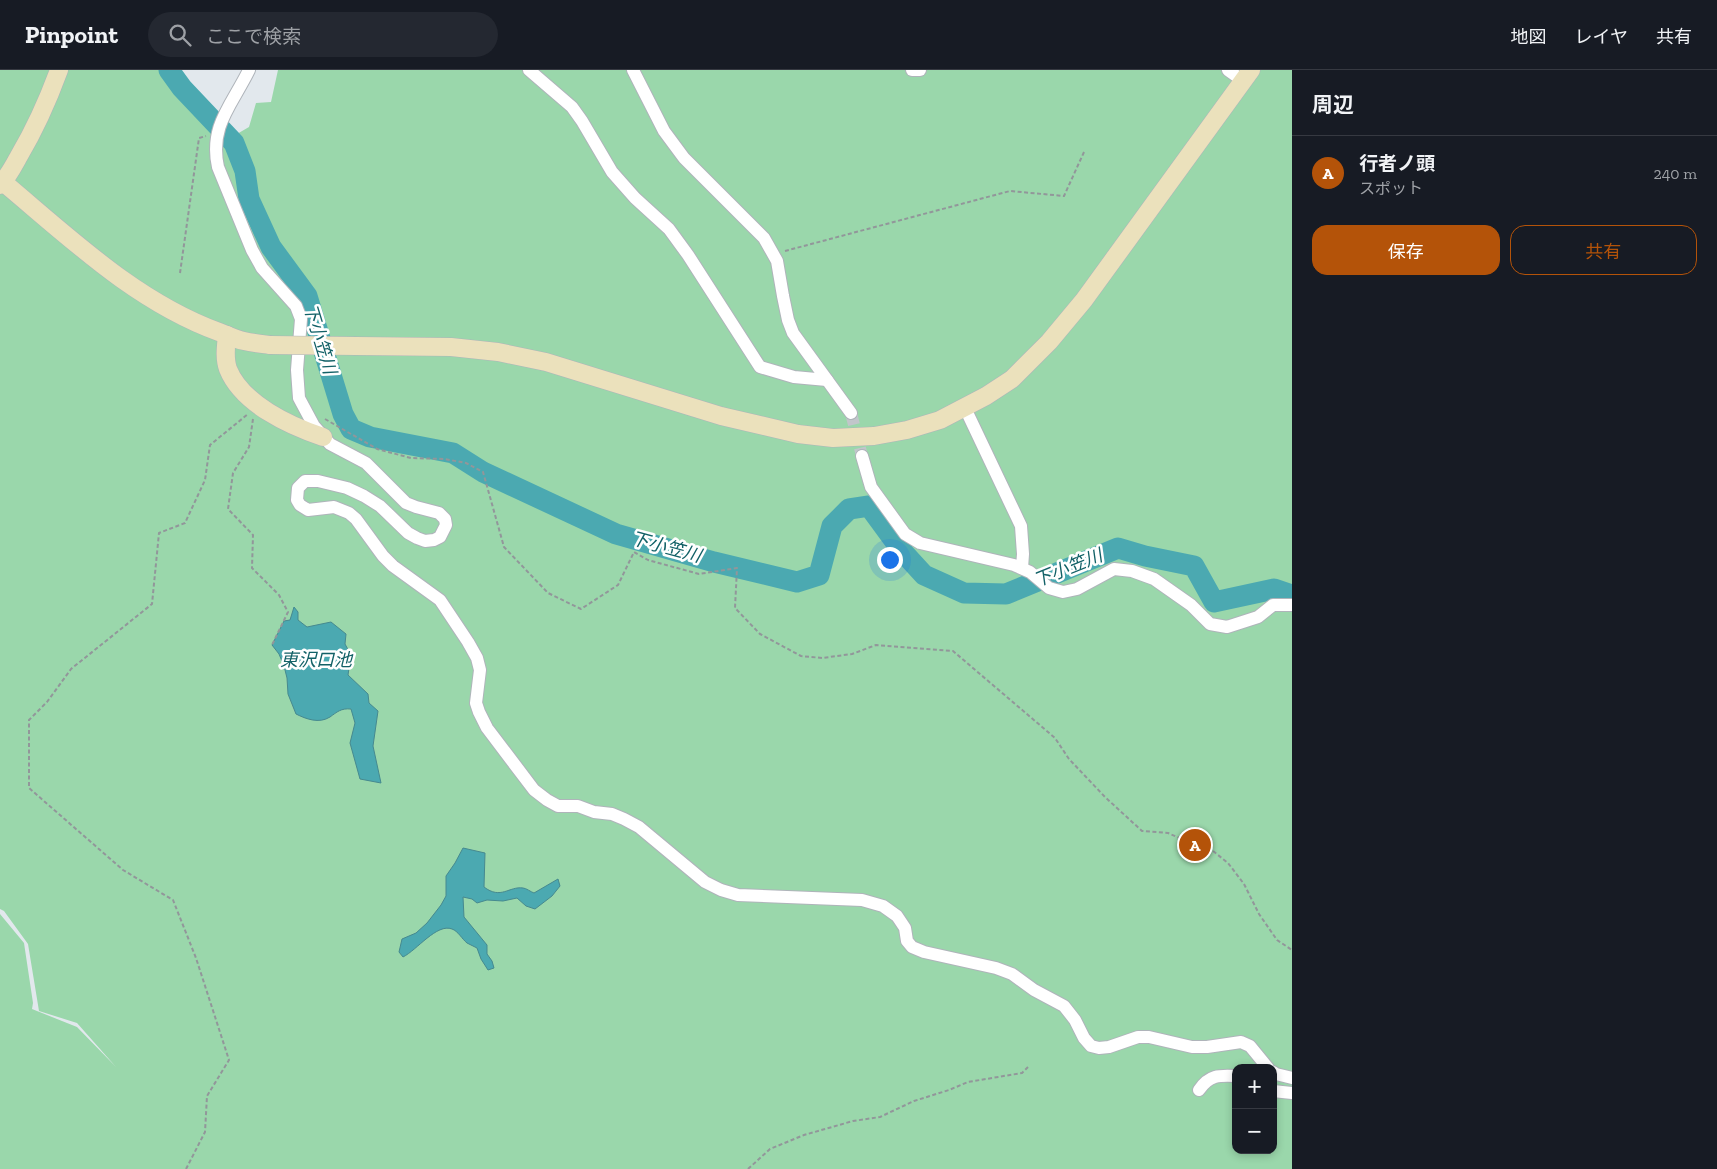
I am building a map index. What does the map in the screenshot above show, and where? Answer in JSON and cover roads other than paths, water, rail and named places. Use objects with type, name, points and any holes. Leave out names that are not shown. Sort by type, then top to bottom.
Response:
[{"type":"street","points":[[59,70],[29,139],[2,184],[104,267],[178,314],[203,326],[243,341],[270,345],[451,347],[498,352],[546,362],[721,416],[798,434],[833,438],[874,436],[907,430],[940,420],[964,408],[1012,378],[1049,342],[1084,300],[1241,73]]},
{"type":"street","points":[[249,70],[222,117],[216,138],[215,153],[218,167],[252,250],[262,268],[296,306],[301,319],[297,370],[299,398],[314,426],[330,444],[366,463],[406,503],[416,508],[439,513],[445,519],[446,525],[440,537],[425,541],[408,532],[380,506],[347,488],[318,481],[305,481],[296,492],[297,500],[300,505],[308,510],[334,507],[349,513],[356,519],[388,561],[440,600],[477,658],[480,670],[476,703],[479,712],[487,728],[534,790],[558,806],[578,806],[594,812],[612,814],[624,819],[638,827],[705,882],[721,890],[738,895],[862,900],[883,906],[897,916],[905,928],[907,941],[912,947],[924,952],[996,968],[1012,974],[1034,990],[1064,1006],[1091,1046],[1099,1048],[1109,1047],[1138,1037],[1149,1037],[1192,1047],[1207,1047],[1241,1042],[1250,1046],[1265,1064]]},
{"type":"street","points":[[529,70],[572,107],[617,178],[669,229],[688,255],[760,367],[794,376],[827,380]]},
{"type":"street","points":[[633,70],[672,144],[764,238],[777,261],[784,304],[793,333],[851,413]]},
{"type":"street","points":[[912,70],[920,70]]},
{"type":"street","points":[[227,335],[225,356],[228,368],[241,392],[259,406],[304,430],[323,437]]},
{"type":"street","points":[[964,408],[1021,526],[1022,568]]},
{"type":"street","points":[[862,456],[871,487],[905,534],[920,543],[1022,568],[1030,572],[1049,588],[1063,592],[1077,589],[1114,569],[1132,571],[1154,579],[1191,605],[1210,624],[1227,627],[1258,617],[1273,605],[1292,605]]},
{"type":"street","points":[[1277,1074],[1292,1078]]},
{"type":"street","points":[[1199,1090],[1205,1081],[1214,1077],[1232,1076]]},
{"type":"street","points":[[1277,1091],[1292,1093]]},
{"type":"water","name":"東沢口池","points":[[294,607],[298,612],[298,620],[307,627],[331,622],[346,634],[345,644],[351,655],[348,675],[368,694],[369,703],[378,711],[373,746],[381,783],[360,779],[350,743],[355,723],[351,709],[342,710],[321,720],[308,719],[296,714],[288,694],[284,666],[279,654],[272,645],[284,621],[290,620]]},
{"type":"water","points":[[463,848],[485,853],[484,887],[490,891],[500,893],[523,888],[534,893],[558,879],[560,886],[552,896],[535,909],[526,906],[517,898],[503,901],[487,900],[477,903],[472,899],[463,897],[464,917],[487,945],[487,954],[494,968],[488,970],[477,948],[467,943],[452,929],[446,928],[434,933],[403,957],[399,952],[402,939],[416,933],[427,923],[441,905],[446,896],[446,876]]},
{"type":"waterway","name":"下小笠川","points":[[169,70],[182,88],[234,143],[245,171],[249,199],[271,247],[307,296],[343,414],[351,429],[370,437],[453,453],[483,472],[616,534],[714,562],[797,582],[819,575],[832,526],[849,509],[869,506],[902,551],[924,575],[964,593],[1006,594],[1118,548],[1145,556],[1194,566],[1214,602],[1274,589],[1292,595]]},
{"type":"tunnel","points":[[851,413],[862,456]]},
{"type":"place","name":"行者ノ頭","points":[[1195,845]]}]
